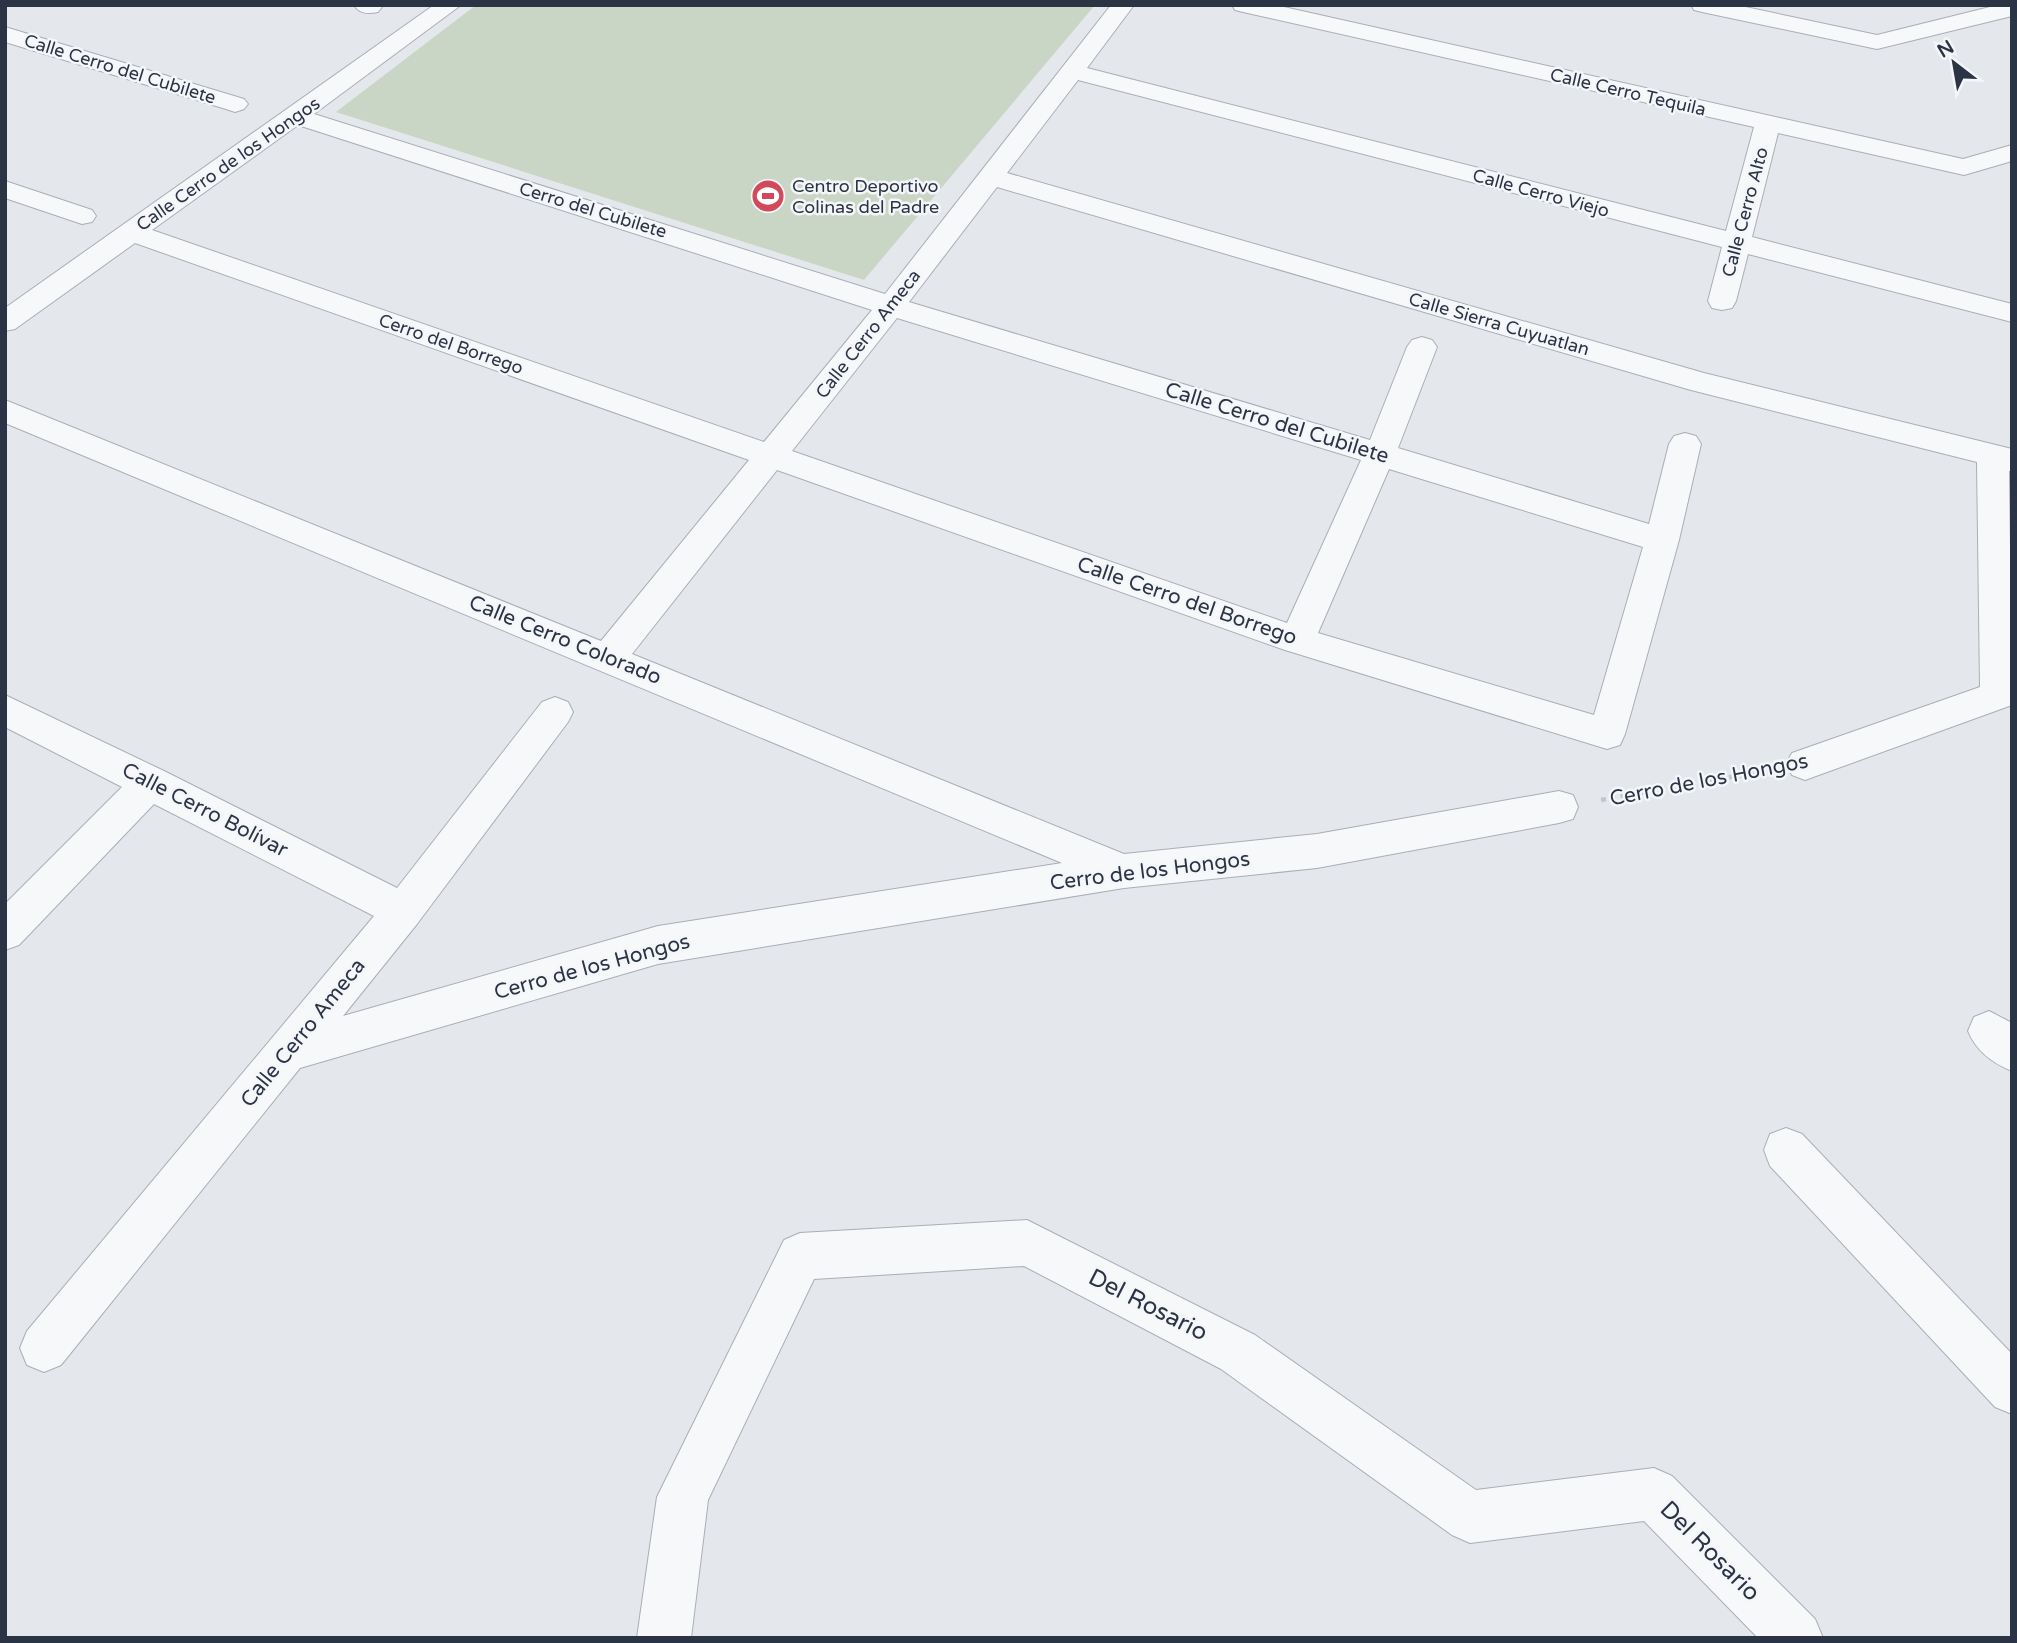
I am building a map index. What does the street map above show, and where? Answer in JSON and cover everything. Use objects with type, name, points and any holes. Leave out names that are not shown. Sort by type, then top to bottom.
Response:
[{"type":"street","name":"Calle Cerro de los Hongos","points":[[5,322],[450,5]]},
{"type":"street","name":"Calle Cerro Ameca","points":[[608,658],[772,457],[1123,5]]},
{"type":"street","name":"Calle Cerro Tequila","points":[[1243,5],[1964,167],[2012,153]]},
{"type":"street","points":[[1702,5],[1877,42],[2006,10]]},
{"type":"street","name":"Calle Cerro del Cubilete","points":[[5,34],[235,104]]},
{"type":"street","name":"Calle Cerro Viejo","points":[[1070,71],[2012,313]]},
{"type":"street","name":"Cerro del Cubilete","points":[[295,116],[891,306]]},
{"type":"street","name":"Calle Cerro Alto","points":[[1722,301],[1768,124]]},
{"type":"street","name":"Calle Sierra Cuyuatlan","points":[[989,176],[1702,383],[2003,458]]},
{"type":"street","points":[[5,189],[82,216]]},
{"type":"street","name":"Cerro del Borrego","points":[[131,232],[772,457]]},
{"type":"street","name":"Calle Cerro del Cubilete","points":[[891,306],[1662,540]]},
{"type":"street","points":[[1297,640],[1380,454],[1422,347]]},
{"type":"street","name":"Calle Cerro Colorado","points":[[5,411],[1124,872]]},
{"type":"street","points":[[1662,540],[1685,444]]},
{"type":"street","name":"Calle Cerro del Borrego","points":[[772,457],[1297,640],[1607,734],[1662,540]]},
{"type":"street","points":[[2003,458],[2005,693]]},
{"type":"street","name":"Cerro de los Hongos","points":[[1805,764],[2005,693]]},
{"type":"street","name":"Calle Cerro Bolívar","points":[[5,710],[403,911]]},
{"type":"street","name":"Calle Cerro Ameca","points":[[44,1348],[403,911],[555,712]]},
{"type":"street","points":[[5,932],[151,782]]},
{"type":"street","name":"Cerro de los Hongos","points":[[287,1052],[658,945],[1124,872],[1317,851],[1559,807]]},
{"type":"street","points":[[1787,1150],[2012,1390]]},
{"type":"street","name":"Del Rosario","points":[[664,1638],[682,1497],[800,1256],[1027,1243],[1238,1352],[1470,1517],[1654,1494],[1796,1638]]},
{"type":"path","name":"Cerro de los Hongos","points":[[1559,807],[1805,764]]},
{"type":"green space","name":"Centro Deportivo Colinas del Padre","points":[[476,5],[1095,5],[864,280],[336,112]]},
{"type":"place","name":"Centro Deportivo Colinas del Padre","points":[[768,196]]}]
